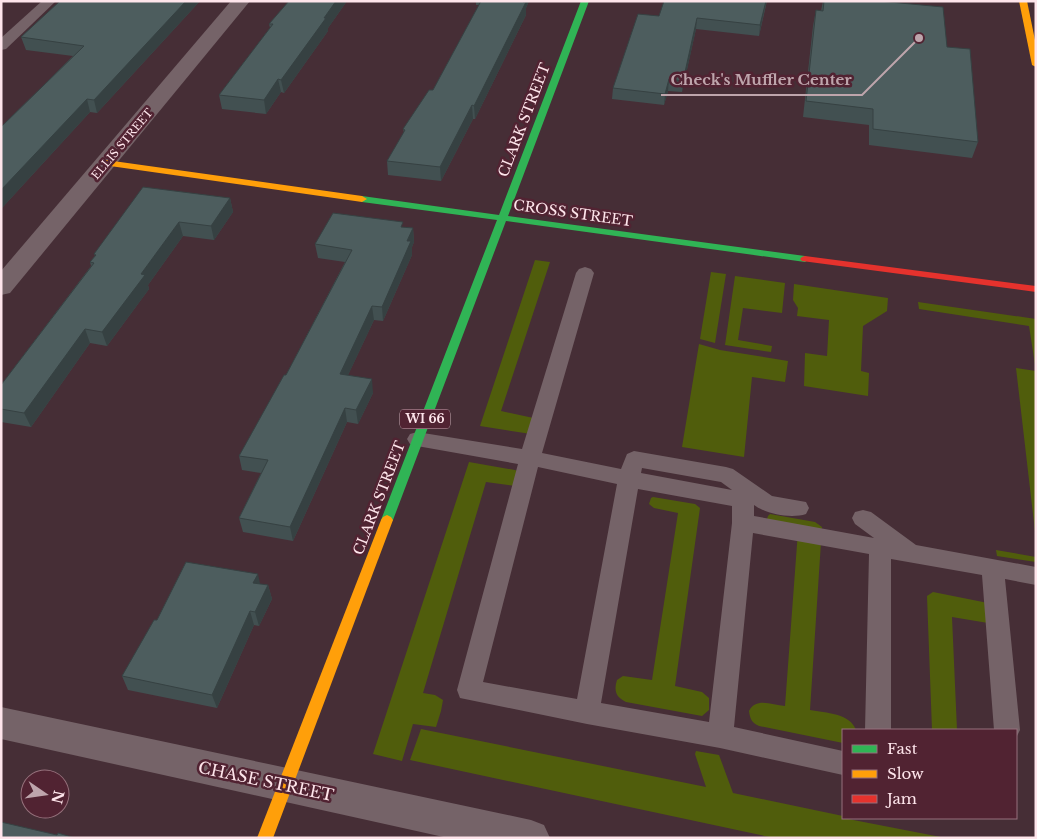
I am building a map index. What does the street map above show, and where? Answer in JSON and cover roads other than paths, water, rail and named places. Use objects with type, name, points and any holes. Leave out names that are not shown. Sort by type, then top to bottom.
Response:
[{"type":"main road","name":"CLARK STREET","points":[[265,838],[585,1]]},
{"type":"main road","points":[[1023,1],[1036,66]]},
{"type":"main road","name":"CROSS STREET","points":[[106,163],[502,219],[1036,289]]},
{"type":"street","name":"ELLIS STREET","points":[[1,287],[241,1]]},
{"type":"street","name":"CHASE STREET","points":[[1,723],[531,838]]},
{"type":"lane","points":[[1,46],[50,1]]},
{"type":"lane","points":[[585,273],[530,458],[469,690],[720,736],[842,762]]},
{"type":"lane","points":[[418,439],[530,458],[629,479],[744,500],[720,736]]},
{"type":"lane","points":[[587,713],[634,459],[726,475],[767,503],[798,508]]},
{"type":"lane","points":[[863,518],[912,554]]},
{"type":"lane","points":[[743,523],[1036,576]]},
{"type":"lane","points":[[878,729],[880,548]]},
{"type":"lane","points":[[993,568],[1007,729]]},
{"type":"place","name":"Check's Muffler Center","points":[[919,38]]}]
